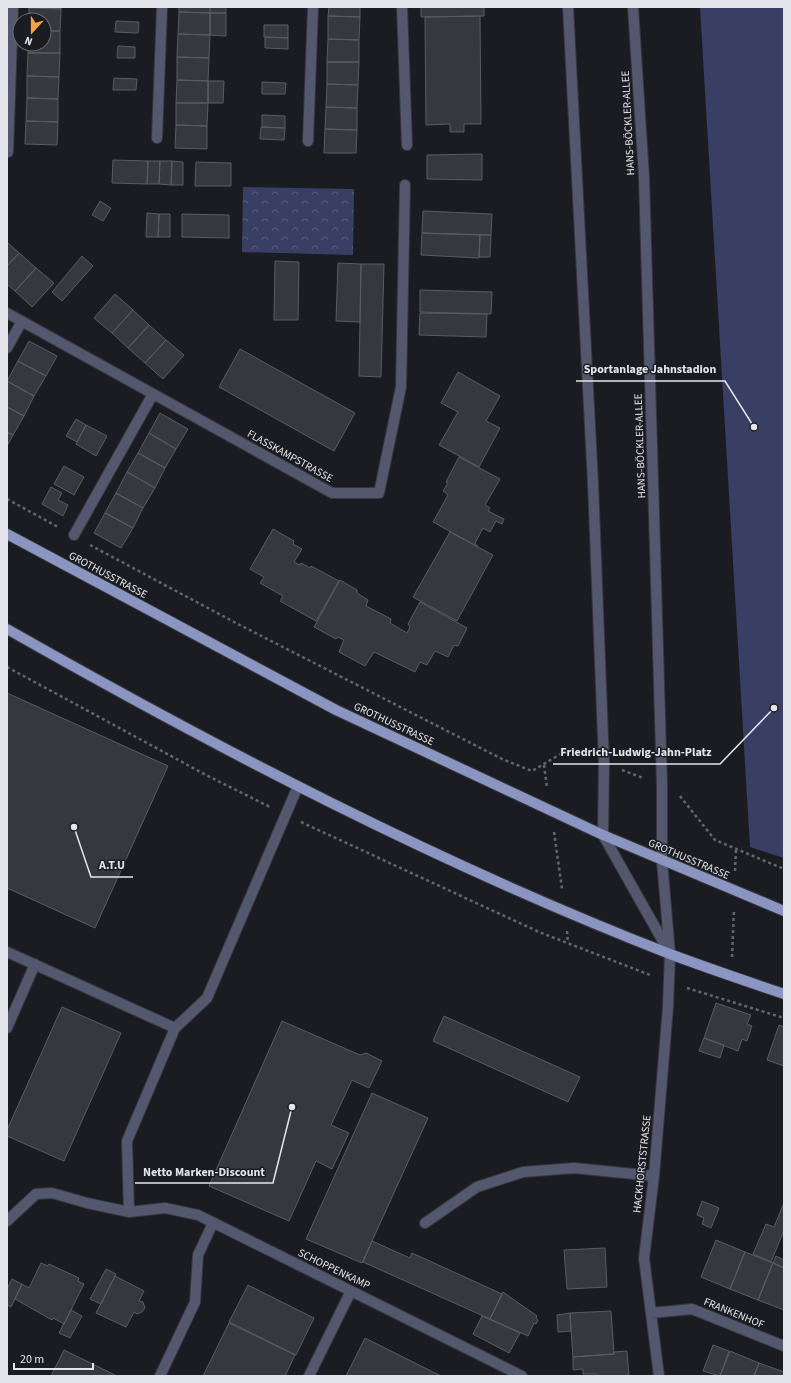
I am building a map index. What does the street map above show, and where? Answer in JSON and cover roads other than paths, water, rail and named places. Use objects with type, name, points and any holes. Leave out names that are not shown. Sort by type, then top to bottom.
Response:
[{"type":"main road","name":"GROTHUSSTRASSE","points":[[7,534],[336,710],[603,835],[784,911]]},
{"type":"main road","points":[[7,629],[298,786],[510,887],[670,954],[784,994]]},
{"type":"street","points":[[8,152],[13,7]]},
{"type":"street","points":[[157,138],[162,7]]},
{"type":"street","points":[[308,141],[313,7]]},
{"type":"street","points":[[402,7],[407,145]]},
{"type":"street","points":[[568,7],[593,483],[604,762],[603,835],[670,954]]},
{"type":"street","name":"HANS-BÖCKLER-ALLEE","points":[[634,7],[644,185],[662,785],[662,861]]},
{"type":"street","name":"FLASSKAMPSTRASSE","points":[[7,312],[332,492],[379,493],[401,387],[405,185]]},
{"type":"street","points":[[7,348],[22,321]]},
{"type":"street","points":[[74,536],[153,394]]},
{"type":"street","points":[[129,1212],[127,1140],[175,1028],[207,998],[298,786]]},
{"type":"street","name":"HACKHORSTSTRASSE","points":[[658,1376],[644,1258],[654,1176],[668,1007],[670,954],[662,861]]},
{"type":"street","points":[[7,952],[175,1028]]},
{"type":"street","points":[[7,1028],[34,964]]},
{"type":"street","points":[[425,1223],[477,1187],[523,1172],[574,1168],[654,1176]]},
{"type":"street","name":"SCHOPPENKAMP","points":[[7,1221],[36,1194],[52,1193],[87,1203],[129,1212],[166,1208],[198,1216],[522,1376]]},
{"type":"street","points":[[160,1376],[195,1302],[198,1255],[213,1223]]},
{"type":"street","points":[[309,1376],[351,1291]]},
{"type":"street","name":"FRANKENHOF","points":[[651,1312],[692,1309],[784,1346]]},
{"type":"place","name":"Sportanlage Jahnstadion","points":[[754,427]]},
{"type":"place","name":"Friedrich-Ludwig-Jahn-Platz","points":[[774,708]]},
{"type":"place","name":"A.T.U","points":[[74,827]]},
{"type":"place","name":"Netto Marken-Discount","points":[[292,1107]]}]
